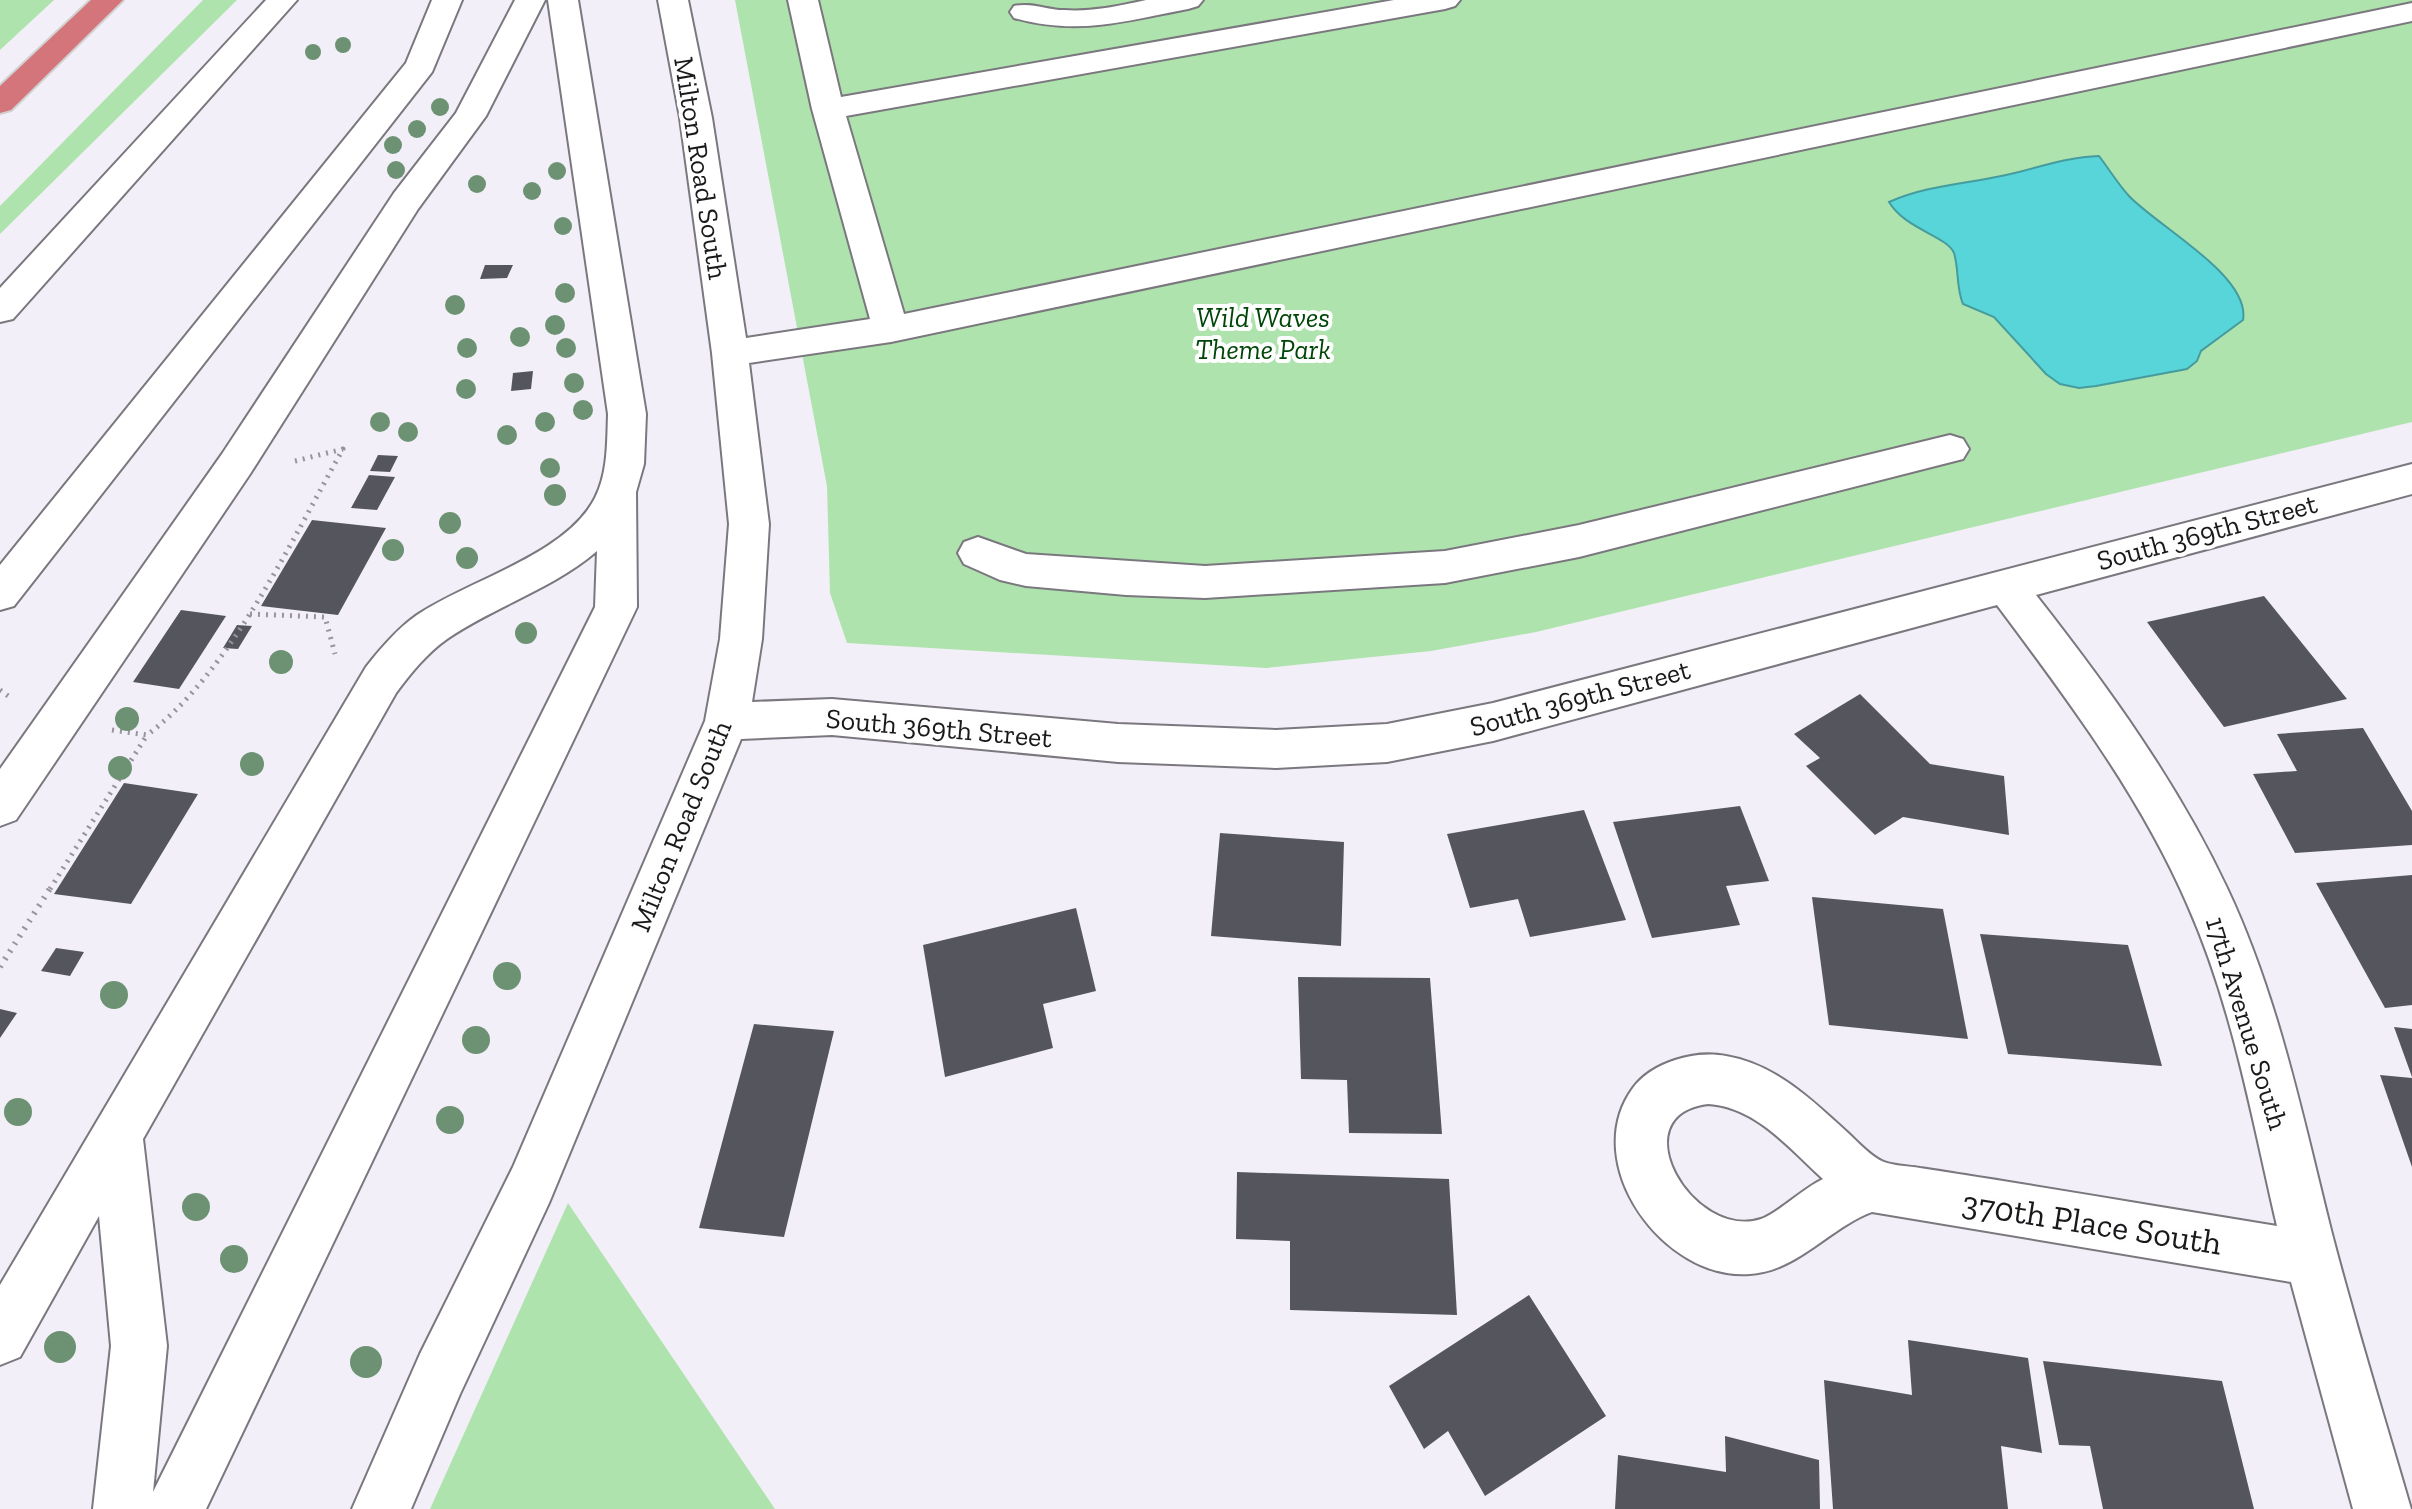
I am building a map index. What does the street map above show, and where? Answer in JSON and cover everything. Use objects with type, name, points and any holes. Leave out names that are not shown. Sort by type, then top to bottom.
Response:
[{"type":"highway","points":[[0,103],[108,0]]},
{"type":"street","points":[[0,310],[282,0]]},
{"type":"street","points":[[0,594],[421,65],[447,0]]},
{"type":"street","points":[[0,806],[236,464],[406,201],[470,116],[530,0]]},
{"type":"street","points":[[0,1337],[381,680],[405,651],[430,628],[459,610],[555,564],[601,522],[618,495],[626,472],[627,414],[563,0]]},
{"type":"street","name":"Milton Road South","points":[[381,1509],[440,1374],[531,1185],[727,721],[741,639],[749,524],[730,353],[696,118],[673,0]]},
{"type":"street","points":[[803,0],[828,109],[891,329]]},
{"type":"street","points":[[1025,12],[1047,19],[1065,20],[1188,0]]},
{"type":"street","points":[[828,109],[1445,0]]},
{"type":"street","points":[[730,353],[891,329],[2412,12]]},
{"type":"street","points":[[978,553],[1000,564],[1026,570],[1205,582],[1445,567],[1579,541],[1950,449]]},
{"type":"street","name":"South 369th Street","points":[[727,721],[832,717],[1199,747],[1276,749],[1387,743],[1493,722],[2412,479]]},
{"type":"street","points":[[175,1509],[616,607],[618,495]]},
{"type":"street","name":"17th Avenue South","points":[[2005,585],[2127,750],[2183,846],[2212,906],[2255,1034],[2312,1259],[2382,1509]]},
{"type":"street","points":[[117,1137],[139,1346],[122,1509]]},
{"type":"street","name":"370th Place South","points":[[1872,1186],[2312,1259]]},
{"type":"path","points":[[250,614],[325,617],[335,654]]},
{"type":"path","points":[[0,967],[147,735]]},
{"type":"green space","points":[[0,0],[54,0],[0,50]]},
{"type":"green space","points":[[203,0],[237,0],[0,234],[0,206]]},
{"type":"green space","name":"Wild Waves Theme Park","points":[[735,0],[2412,0],[2412,422],[1536,632],[1431,651],[1266,668],[847,643],[830,593],[827,486]]},
{"type":"green space","points":[[568,1203],[775,1509],[430,1509]]},
{"type":"water","points":[[2099,156],[2129,196],[2218,269],[2242,303],[2243,320],[2201,351],[2197,361],[2187,369],[2079,388],[2060,384],[2046,374],[1994,317],[1963,304],[1956,259],[1950,247],[1905,219],[1889,202],[1932,188]]},
{"type":"building","points":[[485,265],[513,265],[507,278],[480,279]]},
{"type":"building","points":[[533,371],[531,389],[511,391],[513,373]]},
{"type":"building","points":[[378,455],[398,456],[390,472],[370,471]]},
{"type":"building","points":[[369,475],[395,477],[377,510],[351,508]]},
{"type":"building","points":[[312,520],[386,528],[338,615],[261,606]]},
{"type":"building","points":[[2264,596],[2347,699],[2224,727],[2147,622]]},
{"type":"building","points":[[181,610],[226,616],[179,689],[133,682]]},
{"type":"building","points":[[237,625],[252,626],[238,649],[223,648]]},
{"type":"building","points":[[1860,694],[1930,764],[2004,776],[2009,835],[1903,817],[1875,835],[1806,766],[1820,758],[1794,734]]},
{"type":"building","points":[[2363,728],[2412,811],[2412,845],[2295,853],[2253,774],[2297,771],[2277,734]]},
{"type":"building","points":[[124,783],[198,794],[131,904],[54,894]]},
{"type":"building","points":[[1740,806],[1769,881],[1726,886],[1740,925],[1652,938],[1613,822]]},
{"type":"building","points":[[1584,810],[1626,920],[1530,937],[1518,899],[1470,908],[1447,834]]},
{"type":"building","points":[[1220,833],[1344,842],[1341,946],[1211,936]]},
{"type":"building","points":[[2412,875],[2412,1005],[2385,1008],[2316,883]]},
{"type":"building","points":[[1812,897],[1943,909],[1968,1039],[1829,1025]]},
{"type":"building","points":[[1076,908],[1096,991],[1043,1004],[1053,1048],[945,1077],[923,945]]},
{"type":"building","points":[[1980,934],[2128,945],[2162,1066],[2008,1054]]},
{"type":"building","points":[[56,948],[84,952],[70,976],[41,971]]},
{"type":"building","points":[[1298,977],[1430,978],[1442,1134],[1349,1133],[1347,1080],[1301,1079]]},
{"type":"building","points":[[0,1009],[17,1013],[0,1038]]},
{"type":"building","points":[[754,1024],[834,1031],[784,1237],[699,1228]]},
{"type":"building","points":[[2394,1027],[2412,1029],[2412,1077]]},
{"type":"building","points":[[2380,1075],[2412,1078],[2412,1167]]},
{"type":"building","points":[[1237,1172],[1449,1179],[1457,1315],[1290,1310],[1290,1241],[1236,1239]]},
{"type":"building","points":[[1529,1295],[1606,1416],[1485,1496],[1448,1431],[1424,1449],[1389,1386]]},
{"type":"building","points":[[1908,1340],[2028,1358],[2042,1453],[2001,1446],[2008,1509],[1833,1509],[1824,1380],[1912,1395]]},
{"type":"building","points":[[2043,1361],[2222,1381],[2254,1509],[2103,1509],[2090,1446],[2059,1445]]},
{"type":"building","points":[[1725,1436],[1819,1460],[1820,1509],[1615,1509],[1618,1455],[1726,1472]]}]
